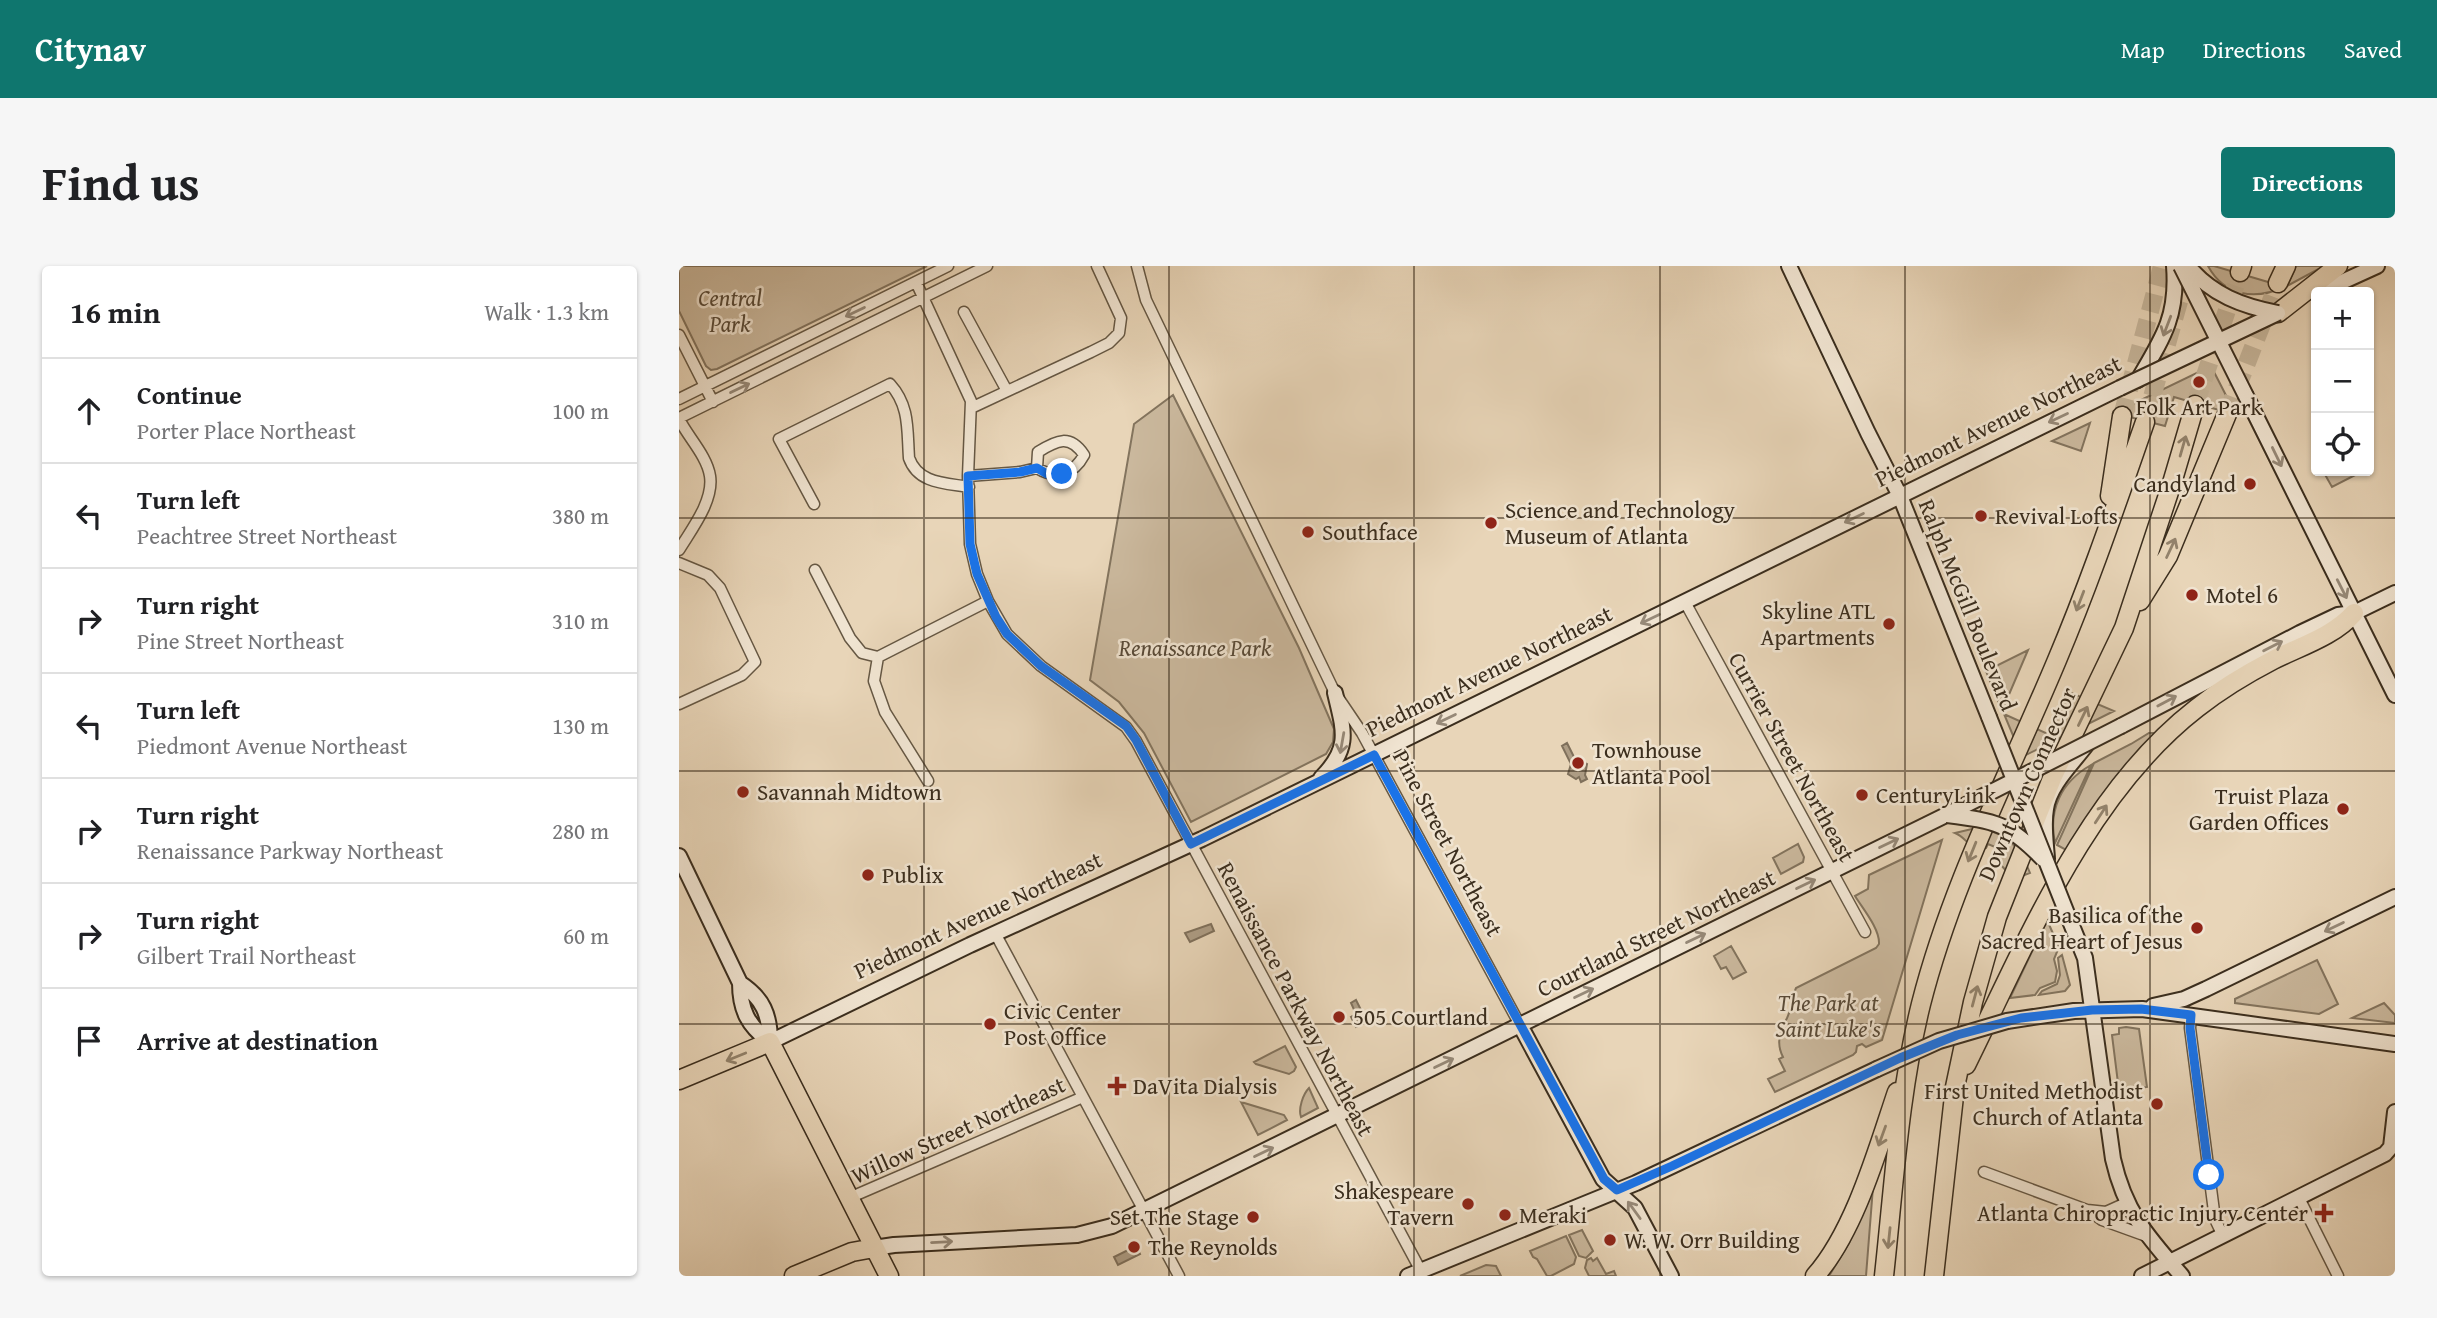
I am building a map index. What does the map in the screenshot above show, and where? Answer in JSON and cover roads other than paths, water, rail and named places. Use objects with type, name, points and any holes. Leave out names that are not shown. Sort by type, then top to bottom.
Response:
[{"type":"highway","points":[[2278,313],[2338,266]]},
{"type":"highway","name":"Downtown Connector","points":[[1934,1276],[1955,1087],[1973,1002],[1997,916],[2053,776],[2124,628],[2195,405]]},
{"type":"highway","points":[[2124,628],[2168,556],[2227,414]]},
{"type":"highway","points":[[2104,537],[2122,416]]},
{"type":"highway","name":"Downtown Connector","points":[[1884,1276],[1899,1135],[1912,1049],[1921,1004],[1944,927],[1972,852],[2057,661],[2145,422]]},
{"type":"highway","points":[[1955,1087],[2060,881],[2113,795],[2134,769],[2163,737],[2220,691],[2273,660],[2343,626],[2354,613]]},
{"type":"highway","points":[[770,1042],[889,1276]]},
{"type":"highway","name":"Piedmont Avenue Northeast","points":[[679,1080],[770,1042]]},
{"type":"highway","points":[[1815,1276],[1840,1240],[1850,1217],[1912,1049]]},
{"type":"highway","points":[[794,1276],[852,1252],[874,1248]]},
{"type":"main road","name":"Ralph McGill Boulevard","points":[[1789,266],[1900,496],[2085,958],[2113,1159],[2126,1203],[2149,1237],[2182,1276]]},
{"type":"main road","points":[[2138,380],[2170,321],[2174,266]]},
{"type":"main road","points":[[2182,266],[2395,695]]},
{"type":"main road","points":[[2188,266],[2210,288],[2231,301],[2278,313]]},
{"type":"main road","name":"Piedmont Avenue Northeast","points":[[2331,287],[2377,266]]},
{"type":"main road","name":"Piedmont Avenue Northeast","points":[[770,1042],[995,933],[1191,844],[2311,296]]},
{"type":"main road","name":"Courtland Street Northeast","points":[[874,1248],[1077,1235],[1112,1227],[2014,781],[2300,632],[2338,614],[2354,613],[2395,593]]},
{"type":"main road","points":[[1315,784],[1336,761],[1343,745],[1344,731],[1335,693]]},
{"type":"main road","points":[[2047,864],[2045,827],[2048,799],[2087,744]]},
{"type":"main road","points":[[1946,815],[1990,821],[2009,828],[2047,864]]},
{"type":"main road","points":[[679,856],[740,983],[740,1002],[755,1031],[770,1042]]},
{"type":"main road","points":[[2141,1009],[2184,999],[2395,897]]},
{"type":"main road","points":[[1414,1274],[1660,1172],[1939,1041],[2007,1021],[2092,1010],[2141,1009],[2395,1044]]},
{"type":"main road","name":"Pine Street Northeast","points":[[1520,1025],[1604,1179],[1636,1208],[1671,1276]]},
{"type":"main road","points":[[2142,1276],[2385,1154],[2393,1148],[2395,1112]]},
{"type":"street","points":[[679,399],[948,266]]},
{"type":"street","points":[[679,550],[708,498],[710,477],[679,419],[987,266]]},
{"type":"street","points":[[971,408],[1109,343],[1119,333],[1121,318],[1097,266]]},
{"type":"street","name":"Pine Street Northeast","points":[[1137,266],[1146,300],[1335,693],[1374,755],[1520,1025]]},
{"type":"street","name":"Renaissance Parkway Northeast","points":[[916,282],[971,401],[970,544],[977,574],[988,601],[1007,634],[1025,651],[1041,666],[1126,726],[1136,740],[1336,1116],[1414,1274]]},
{"type":"street","points":[[964,312],[1007,391]]},
{"type":"street","points":[[679,335],[713,402]]},
{"type":"street","points":[[814,504],[779,439],[890,384],[901,396],[905,409],[909,458],[925,478],[969,481],[1037,468],[1047,474],[1062,474],[1077,467],[1084,455],[1077,445],[1064,440],[1050,444],[1038,452],[1037,468]]},
{"type":"street","points":[[679,563],[708,575],[715,581],[755,662],[742,675],[679,704]]},
{"type":"street","points":[[815,570],[850,638],[862,653],[878,657],[988,601]]},
{"type":"street","name":"Currier Street Northeast","points":[[1685,602],[1865,932]]},
{"type":"street","points":[[878,657],[874,681],[885,712],[928,781]]},
{"type":"street","points":[[995,933],[1179,1276]]},
{"type":"street","points":[[2191,1015],[2190,1028],[2215,1219],[2223,1236]]},
{"type":"street","name":"Willow Street Northeast","points":[[849,1198],[1083,1097]]},
{"type":"street","points":[[1984,1172],[2087,1210],[2102,1220],[2149,1237]]},
{"type":"street","points":[[2299,1198],[2338,1276]]},
{"type":"street","points":[[2087,1210],[2106,1212],[2126,1203]]},
{"type":"tunnel","points":[[2122,416],[2162,266]]},
{"type":"tunnel","points":[[2145,422],[2189,266]]},
{"type":"tunnel","points":[[2195,405],[2240,272]]},
{"type":"tunnel","points":[[2227,414],[2278,283]]},
{"type":"place","name":"Folk Art Park","points":[[2199,382]]},
{"type":"place","name":"Candyland","points":[[2250,484]]},
{"type":"place","name":"Revival Lofts","points":[[1981,516]]},
{"type":"place","name":"Science and Technology Museum of Atlanta","points":[[1491,523]]},
{"type":"place","name":"Southface","points":[[1308,532]]},
{"type":"place","name":"Motel 6","points":[[2192,595]]},
{"type":"place","name":"Skyline ATL Apartments","points":[[1889,624]]},
{"type":"place","name":"Townhouse Atlanta Pool","points":[[1578,763]]},
{"type":"place","name":"Savannah Midtown","points":[[743,792]]},
{"type":"place","name":"CenturyLink","points":[[1862,795]]},
{"type":"place","name":"Truist Plaza Garden Offices","points":[[2343,809]]},
{"type":"place","name":"Publix","points":[[868,875]]},
{"type":"place","name":"Basilica of the Sacred Heart of Jesus","points":[[2197,928]]},
{"type":"place","name":"505 Courtland","points":[[1339,1017]]},
{"type":"place","name":"Civic Center Post Office","points":[[990,1024]]},
{"type":"place","name":"DaVita Dialysis","points":[[1117,1086]]},
{"type":"place","name":"First United Methodist Church of Atlanta","points":[[2157,1104]]},
{"type":"place","name":"Shakespeare Tavern","points":[[1468,1204]]},
{"type":"place","name":"Atlanta Chiropractic Injury Center","points":[[2324,1213]]},
{"type":"place","name":"Meraki","points":[[1505,1215]]},
{"type":"place","name":"Set The Stage","points":[[1253,1217]]},
{"type":"place","name":"W. W. Orr Building","points":[[1610,1240]]},
{"type":"place","name":"The Reynolds","points":[[1134,1247]]},
{"type":"park label","name":"Central Park","points":[[730,311]]},
{"type":"park label","name":"Renaissance Park","points":[[1195,648]]},
{"type":"park label","name":"The Park at Saint Luke's","points":[[1828,1016]]}]
